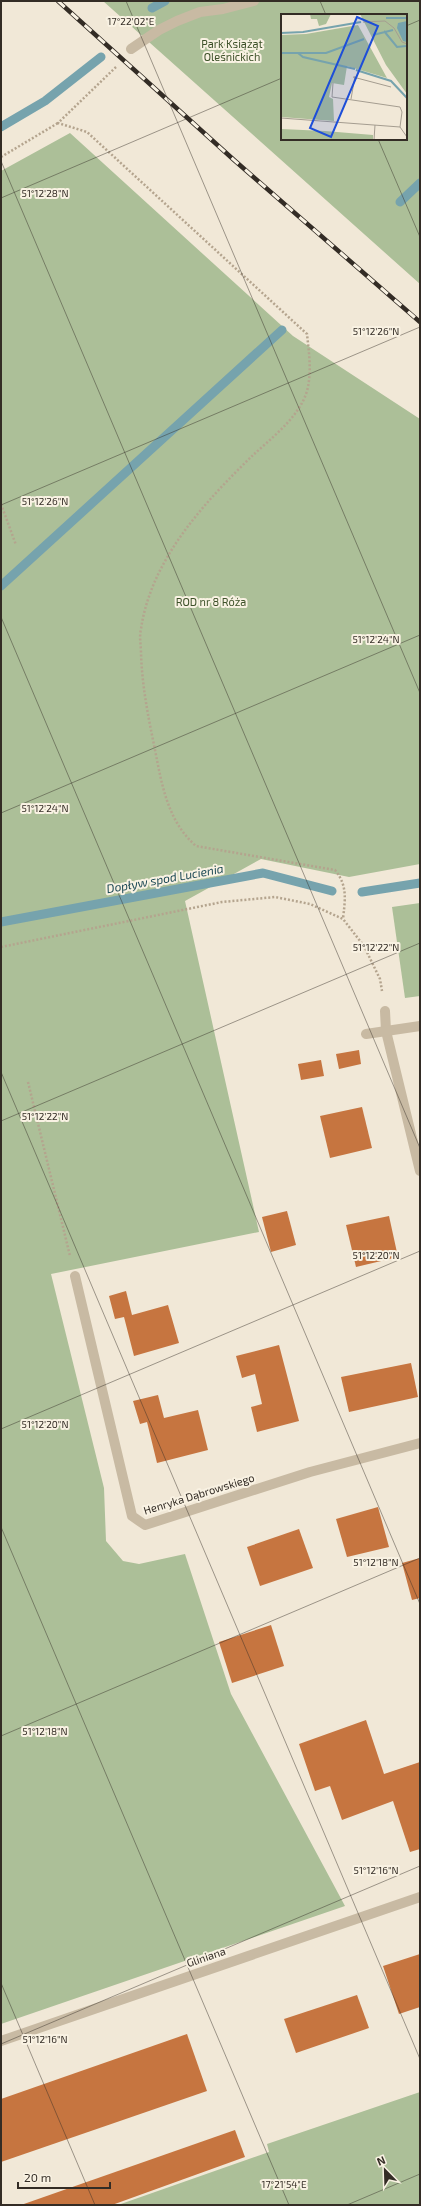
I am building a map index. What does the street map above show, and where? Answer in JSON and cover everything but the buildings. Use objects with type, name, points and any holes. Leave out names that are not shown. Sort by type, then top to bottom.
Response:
[{"type":"street","points":[[131,49],[159,30],[200,12],[223,9],[254,1]]},
{"type":"street","points":[[385,1011],[386,1031],[420,1171]]},
{"type":"street","points":[[366,1034],[420,1026]]},
{"type":"street","name":"Henryka Dąbrowskiego","points":[[75,1276],[132,1516],[145,1525],[310,1472],[420,1443]]},
{"type":"street","name":"Gliniana","points":[[1,2041],[420,1897]]},
{"type":"path","points":[[1,157],[58,123],[116,67]]},
{"type":"path","points":[[58,123],[87,132],[307,334],[310,364],[307,392],[293,416],[216,491],[178,541],[150,591],[140,630],[142,672],[145,702],[163,786],[173,820],[183,835],[196,846],[335,870],[343,879],[346,896],[343,919]]},
{"type":"path","points":[[1,504],[16,546]]},
{"type":"path","points":[[1,947],[222,902],[275,898],[310,904],[343,919],[364,946],[380,979],[385,1011]]},
{"type":"path","points":[[28,1082],[75,1276]]},
{"type":"green space","name":"Park Książąt Oleśnickich","points":[[103,1],[420,1],[420,284]]},
{"type":"green space","name":"ROD nr 8 Róża","points":[[70,133],[293,336],[420,419],[420,864],[349,877],[261,859],[185,901],[259,1232],[51,1274],[104,1488],[106,1541],[123,1561],[139,1564],[185,1554],[231,1694],[345,1906],[1,2024],[1,171]]},
{"type":"green space","points":[[420,903],[420,996],[405,998],[392,907]]},
{"type":"green space","points":[[420,2092],[420,2205],[118,2205],[269,2152],[267,2144]]},
{"type":"waterway","points":[[152,8],[165,1]]},
{"type":"waterway","points":[[1,127],[45,101],[101,57]]},
{"type":"waterway","points":[[400,202],[420,183]]},
{"type":"waterway","points":[[1,586],[282,330]]},
{"type":"waterway","name":"Dopływ spod Lucienia","points":[[1,922],[263,873],[332,891]]},
{"type":"waterway","name":"Dopływ spod Lucienia","points":[[362,892],[420,883]]},
{"type":"railway","points":[[58,1],[234,160],[420,322]]}]
